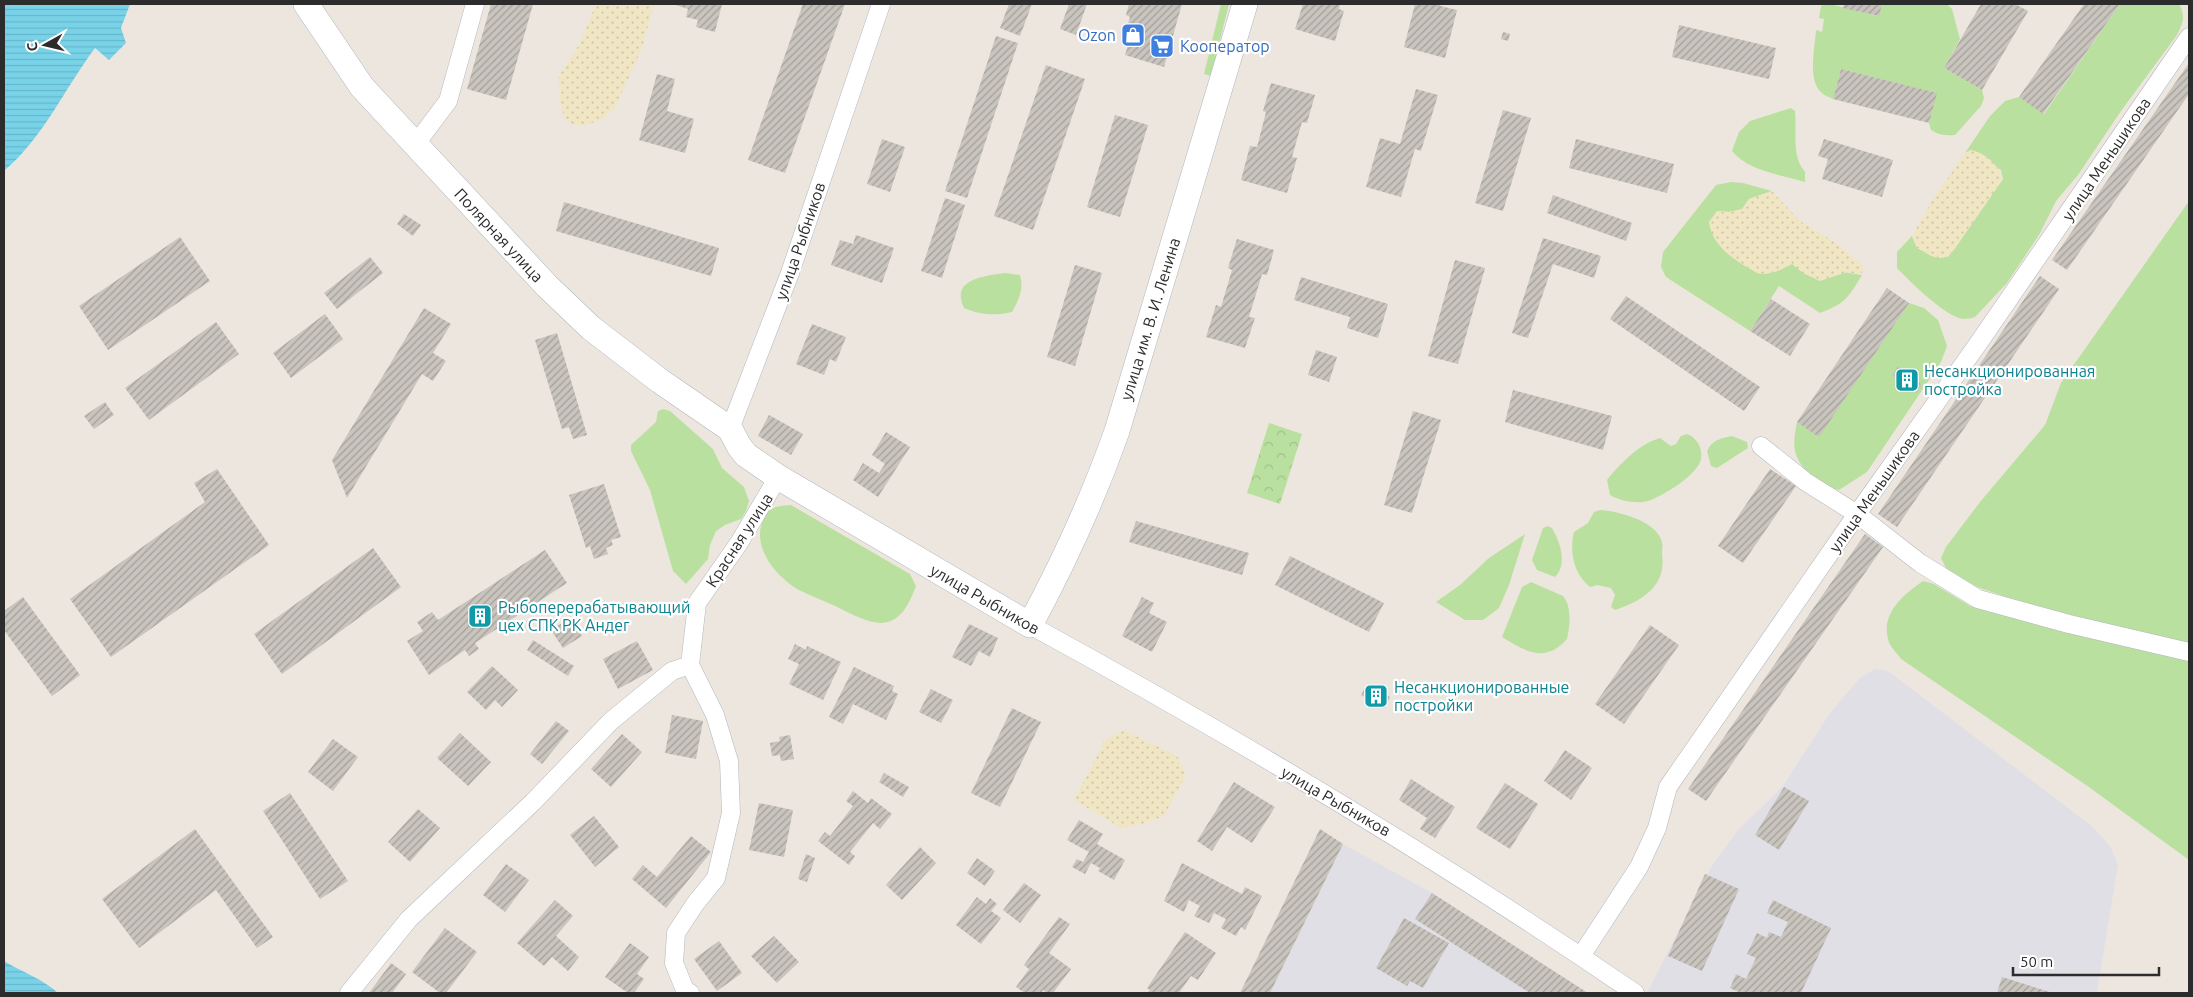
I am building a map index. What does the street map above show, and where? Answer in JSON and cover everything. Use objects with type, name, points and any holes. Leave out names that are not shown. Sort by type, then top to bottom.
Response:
[{"type":"main road","name":"Полярная улица","points":[[306,4],[362,88],[547,286],[591,328],[660,381],[730,429]]},
{"type":"main road","name":"улица им. В. И. Ленина","points":[[1030,625],[1059,571],[1097,487],[1117,431],[1245,4]]},
{"type":"main road","name":"улица Рыбников","points":[[730,429],[738,446],[746,455],[778,477],[1030,625]]},
{"type":"street","points":[[415,145],[448,101],[475,4]]},
{"type":"street","name":"улица Рыбников","points":[[730,429],[790,273],[881,4]]},
{"type":"street","name":"улица Меньшикова","points":[[1581,956],[1639,867],[1657,828],[1668,787],[1857,514],[1986,333],[2189,37]]},
{"type":"street","points":[[1761,446],[1806,482],[1857,514],[1920,562],[1978,599],[2069,624],[2189,652]]},
{"type":"street","name":"Красная улица","points":[[690,665],[697,603],[739,543],[778,477]]},
{"type":"street","name":"улица Рыбников","points":[[1030,625],[1128,679],[1392,834],[1635,993]]},
{"type":"street","points":[[349,993],[409,920],[533,802],[611,721],[672,671],[690,665],[715,715],[729,761],[731,813],[716,878],[676,932],[674,963],[685,990],[690,993]]},
{"type":"shaded area","points":[[1875,669],[1888,671],[2093,827],[2110,846],[2118,864],[2097,993],[1647,993],[1711,867],[1738,830],[1783,786],[1830,713],[1859,679]]},
{"type":"shaded area","points":[[1343,844],[1432,893],[1588,993],[1270,993]]},
{"type":"green space","points":[[1221,4],[1229,4],[1211,76],[1204,74]]},
{"type":"green space","points":[[1825,4],[1878,16],[1882,4],[1947,4],[1952,9],[1960,39],[1944,68],[1982,90],[1984,98],[1981,106],[1955,135],[1946,135],[1931,130],[1929,123],[1936,93],[1841,69],[1833,99],[1825,95],[1817,88],[1813,63],[1816,30],[1822,32],[1824,19],[1819,18],[1821,6]]},
{"type":"green space","points":[[2120,4],[2179,4],[2183,16],[2177,35],[2121,111],[2078,175],[2056,201],[2039,235],[2007,283],[1975,317],[1963,319],[1956,317],[1928,298],[1897,268],[1897,252],[1912,236],[1917,248],[1948,257],[2003,179],[2001,170],[1971,150],[1965,153],[1990,116],[2005,101],[2019,97],[2044,114]]},
{"type":"green space","points":[[1791,108],[1795,111],[1796,151],[1805,172],[1805,182],[1756,168],[1739,158],[1732,151],[1739,132],[1750,121]]},
{"type":"green space","points":[[1731,182],[1743,183],[1772,191],[1749,199],[1743,209],[1729,212],[1717,211],[1775,272],[1792,264],[1862,275],[1846,299],[1820,313],[1779,286],[1750,331],[1666,277],[1661,267],[1663,252],[1716,185]]},
{"type":"green space","points":[[2189,201],[2189,645],[2155,640],[2015,600],[1977,587],[1947,570],[1941,558],[1946,547],[1980,502],[2045,425],[2061,383]]},
{"type":"green space","points":[[1005,273],[1020,275],[1021,280],[1020,294],[1012,312],[988,314],[964,308],[961,298],[965,285],[979,278]]},
{"type":"green space","points":[[1909,303],[1924,308],[1938,320],[1947,346],[1941,362],[1867,472],[1839,490],[1833,488],[1814,478],[1800,463],[1795,453],[1794,444],[1797,422],[1819,436]]},
{"type":"green space","points":[[663,409],[670,411],[713,449],[722,468],[744,487],[749,501],[741,519],[725,525],[716,531],[710,545],[708,559],[686,584],[673,571],[650,490],[631,451],[631,445],[656,422],[658,411]]},
{"type":"green space","points":[[1269,423],[1302,434],[1280,504],[1247,493]]},
{"type":"green space","points":[[1687,434],[1698,443],[1701,457],[1694,471],[1677,486],[1651,500],[1641,502],[1630,502],[1610,495],[1607,480],[1624,461],[1652,441],[1660,438],[1671,446],[1676,444],[1681,436]]},
{"type":"green space","points":[[1732,436],[1747,442],[1748,448],[1717,468],[1711,466],[1707,451],[1711,444],[1717,440]]},
{"type":"green space","points":[[791,505],[910,574],[916,586],[909,603],[901,614],[892,621],[872,622],[801,591],[783,578],[768,561],[763,551],[760,531],[765,515],[771,509],[778,506]]},
{"type":"green space","points":[[1600,510],[1617,512],[1636,518],[1653,528],[1659,535],[1662,544],[1663,565],[1661,575],[1656,583],[1643,597],[1615,610],[1611,607],[1615,595],[1611,588],[1597,585],[1590,587],[1580,576],[1574,562],[1572,547],[1574,532],[1588,523],[1594,512]]},
{"type":"green space","points":[[1548,526],[1552,528],[1555,534],[1560,546],[1562,559],[1559,572],[1555,577],[1537,570],[1532,560],[1543,528]]},
{"type":"green space","points":[[1525,534],[1509,585],[1499,608],[1483,620],[1465,620],[1436,602],[1460,585],[1489,558]]},
{"type":"green space","points":[[1923,581],[1934,584],[1970,606],[2189,659],[2189,860],[2086,785],[1901,659],[1889,642],[1888,621],[1891,613],[1902,598]]},
{"type":"green space","points":[[1531,582],[1563,596],[1568,605],[1569,623],[1567,639],[1559,647],[1543,653],[1535,653],[1519,647],[1502,637],[1522,587]]},
{"type":"sand","points":[[596,4],[654,4],[642,48],[615,108],[601,120],[581,126],[568,123],[561,109],[558,77],[580,43]]},
{"type":"sand","points":[[1971,150],[1991,160],[2003,179],[1954,250],[1945,257],[1936,258],[1917,248],[1912,236],[1933,199],[1965,153]]},
{"type":"sand","points":[[1772,191],[1800,221],[1838,244],[1863,266],[1862,275],[1847,272],[1820,281],[1803,273],[1792,264],[1774,272],[1760,274],[1741,264],[1723,249],[1714,237],[1709,222],[1717,211],[1729,212],[1742,209],[1749,199]]},
{"type":"sand","points":[[1124,730],[1177,756],[1186,775],[1164,816],[1142,824],[1121,828],[1074,800],[1105,740]]},
{"type":"water","points":[[4,4],[130,4],[121,28],[126,43],[109,60],[95,48],[42,128],[18,158],[4,171]]},
{"type":"water","points":[[4,961],[39,980],[58,993],[4,993]]},
{"type":"building","points":[[491,4],[533,4],[506,100],[467,89]]},
{"type":"building","points":[[676,4],[722,4],[715,32],[696,27],[698,20],[686,17],[688,9]]},
{"type":"building","points":[[803,4],[845,4],[785,173],[748,160]]},
{"type":"building","points":[[1009,4],[1032,4],[1020,36],[1000,28]]},
{"type":"building","points":[[1069,4],[1087,4],[1076,35],[1060,29]]},
{"type":"building","points":[[1129,4],[1182,4],[1164,67],[1125,55],[1130,39],[1124,37],[1130,17],[1126,15]]},
{"type":"building","points":[[1303,4],[1340,4],[1339,9],[1344,11],[1335,41],[1295,29]]},
{"type":"building","points":[[1415,4],[1440,4],[1440,6],[1457,10],[1445,58],[1404,47]]},
{"type":"building","points":[[1844,4],[1882,4],[1879,16],[1843,8]]},
{"type":"building","points":[[1981,4],[2015,4],[2028,11],[1982,90],[1944,68]]},
{"type":"building","points":[[2084,4],[2120,4],[2043,114],[2019,97]]},
{"type":"building","points":[[1679,25],[1776,48],[1769,79],[1672,57]]},
{"type":"building","points":[[1503,32],[1510,34],[1508,41],[1501,39]]},
{"type":"building","points":[[996,36],[1018,43],[967,198],[945,191]]},
{"type":"building","points":[[2189,63],[2189,94],[2067,270],[2052,260]]},
{"type":"building","points":[[1046,65],[1085,79],[1033,230],[994,216]]},
{"type":"building","points":[[1841,69],[1937,93],[1929,123],[1833,99]]},
{"type":"building","points":[[657,74],[675,79],[667,111],[694,119],[685,153],[639,140]]},
{"type":"building","points":[[1271,83],[1315,95],[1307,123],[1302,122],[1292,157],[1297,158],[1287,193],[1241,180],[1250,146],[1257,147],[1266,112],[1263,111]]},
{"type":"building","points":[[1416,89],[1438,95],[1421,151],[1415,149],[1401,197],[1366,187],[1380,138],[1400,144]]},
{"type":"building","points":[[1503,110],[1531,118],[1503,211],[1475,203]]},
{"type":"building","points":[[1115,115],[1148,125],[1120,217],[1087,207]]},
{"type":"building","points":[[882,139],[905,147],[890,192],[867,184]]},
{"type":"building","points":[[1576,139],[1674,164],[1667,193],[1569,168]]},
{"type":"building","points":[[1824,139],[1893,160],[1882,197],[1822,179],[1828,159],[1818,156]]},
{"type":"building","points":[[1553,195],[1632,223],[1626,241],[1547,213]]},
{"type":"building","points":[[945,198],[965,205],[942,278],[921,271]]},
{"type":"building","points":[[564,202],[719,248],[711,276],[556,231]]},
{"type":"building","points":[[404,214],[421,225],[413,236],[397,224]]},
{"type":"building","points":[[856,235],[894,248],[882,283],[831,265],[840,240],[853,244]]},
{"type":"building","points":[[180,237],[210,281],[108,350],[79,306]]},
{"type":"building","points":[[1543,238],[1601,256],[1594,278],[1553,264],[1528,338],[1512,333]]},
{"type":"building","points":[[1237,239],[1274,250],[1267,275],[1262,274],[1249,317],[1255,318],[1245,348],[1206,337],[1216,305],[1221,307],[1232,270],[1228,268]]},
{"type":"building","points":[[370,257],[383,273],[337,309],[324,293]]},
{"type":"building","points":[[1455,260],[1485,268],[1458,364],[1428,356]]},
{"type":"building","points":[[1075,265],[1102,273],[1075,366],[1047,357]]},
{"type":"building","points":[[2040,276],[2059,289],[1897,527],[1878,514]]},
{"type":"building","points":[[1301,277],[1388,304],[1378,338],[1347,328],[1350,317],[1294,300]]},
{"type":"building","points":[[1887,288],[1909,303],[1819,437],[1797,422]]},
{"type":"building","points":[[1626,296],[1760,387],[1744,411],[1610,319]]},
{"type":"building","points":[[1771,299],[1810,324],[1790,356],[1750,331]]},
{"type":"building","points":[[424,308],[451,324],[433,353],[446,361],[433,381],[422,374],[347,498],[332,460]]},
{"type":"building","points":[[325,314],[343,339],[291,378],[273,353]]},
{"type":"building","points":[[216,322],[239,354],[149,420],[125,388]]},
{"type":"building","points":[[812,324],[846,337],[836,362],[830,359],[824,375],[796,364]]},
{"type":"building","points":[[557,333],[587,435],[573,439],[569,427],[562,429],[535,340]]},
{"type":"building","points":[[1316,350],[1337,357],[1329,382],[1308,375]]},
{"type":"building","name":"Несанкционированная постройка","points":[[1898,367],[1922,385],[1916,393],[1892,375]]},
{"type":"building","points":[[1513,390],[1612,416],[1603,450],[1505,422]]},
{"type":"building","points":[[105,402],[114,415],[94,429],[84,416]]},
{"type":"building","points":[[1413,411],[1441,420],[1412,513],[1384,505]]},
{"type":"building","points":[[769,415],[803,434],[791,455],[758,436]]},
{"type":"building","points":[[886,432],[910,447],[878,497],[853,480],[863,463],[879,473],[885,464],[872,455]]},
{"type":"building","points":[[217,469],[269,545],[111,657],[70,599],[205,502],[194,483]]},
{"type":"building","points":[[1770,469],[1796,486],[1743,563],[1718,546]]},
{"type":"building","points":[[604,484],[621,537],[611,540],[613,545],[606,548],[608,554],[594,559],[590,546],[586,548],[569,495]]},
{"type":"building","points":[[1136,521],[1249,553],[1242,575],[1129,542]]},
{"type":"building","points":[[1865,534],[1883,547],[1706,801],[1688,789]]},
{"type":"building","points":[[373,548],[401,587],[282,674],[254,634]]},
{"type":"building","name":"Рыбоперерабатывающий цех СПК РК Андег","points":[[545,550],[567,583],[475,643],[479,649],[469,656],[465,650],[429,675],[407,641],[423,631],[417,622],[432,612],[438,620]]},
{"type":"building","points":[[1290,556],[1384,603],[1369,632],[1275,585]]},
{"type":"building","points":[[23,597],[80,675],[52,696],[4,630],[4,611]]},
{"type":"building","points":[[1142,597],[1154,603],[1149,613],[1167,622],[1152,652],[1122,636]]},
{"type":"building","points":[[570,618],[582,636],[563,648],[551,630]]},
{"type":"building","points":[[969,624],[998,638],[990,657],[979,651],[971,666],[952,657]]},
{"type":"building","points":[[1650,625],[1679,645],[1624,724],[1595,704]]},
{"type":"building","points":[[533,640],[574,666],[568,676],[527,650]]},
{"type":"building","points":[[637,641],[653,670],[618,689],[603,659]]},
{"type":"building","points":[[795,644],[806,650],[807,646],[841,662],[823,700],[789,684],[799,664],[788,659]]},
{"type":"building","points":[[492,666],[518,690],[502,707],[495,700],[486,710],[467,692]]},
{"type":"building","points":[[854,667],[894,686],[892,691],[898,694],[886,720],[853,704],[843,724],[829,717]]},
{"type":"building","name":"Несанкционированные постройки","points":[[1367,685],[1390,697],[1385,708],[1361,695]]},
{"type":"building","points":[[931,689],[953,700],[941,723],[919,712]]},
{"type":"building","points":[[1012,708],[1041,722],[1000,807],[971,793]]},
{"type":"building","points":[[672,715],[703,721],[696,759],[665,753]]},
{"type":"building","points":[[556,721],[569,731],[542,764],[530,754]]},
{"type":"building","points":[[460,733],[491,762],[468,786],[437,758]]},
{"type":"building","points":[[622,734],[642,752],[611,787],[591,769]]},
{"type":"building","points":[[790,735],[794,759],[781,761],[780,755],[772,756],[770,743],[780,741],[779,737]]},
{"type":"building","points":[[333,739],[358,757],[333,791],[308,772]]},
{"type":"building","points":[[1565,750],[1592,768],[1571,800],[1544,781]]},
{"type":"building","points":[[884,773],[909,787],[903,797],[879,782]]},
{"type":"building","points":[[1411,779],[1455,807],[1435,838],[1420,829],[1427,818],[1399,800]]},
{"type":"building","points":[[1234,782],[1275,807],[1252,843],[1227,827],[1212,851],[1197,841]]},
{"type":"building","points":[[1505,783],[1538,804],[1510,849],[1476,828]]},
{"type":"building","points":[[1784,787],[1809,801],[1779,850],[1755,835]]},
{"type":"building","points":[[853,791],[868,803],[871,798],[892,814],[880,829],[873,823],[850,852],[855,856],[849,865],[818,841],[825,832],[830,836],[853,806],[846,801]]},
{"type":"building","points":[[290,793],[348,881],[320,899],[263,811]]},
{"type":"building","points":[[759,803],[793,810],[784,857],[749,850]]},
{"type":"building","points":[[418,809],[440,828],[410,862],[388,842]]},
{"type":"building","points":[[594,816],[619,847],[595,867],[570,835]]},
{"type":"building","points":[[1079,820],[1103,834],[1097,844],[1125,860],[1114,880],[1098,871],[1100,868],[1091,863],[1085,874],[1072,867],[1077,859],[1083,862],[1089,852],[1067,840]]},
{"type":"building","points":[[195,829],[273,937],[257,948],[216,890],[139,948],[102,899]]},
{"type":"building","points":[[1320,829],[1343,844],[1270,993],[1240,993]]},
{"type":"building","points":[[691,836],[711,852],[666,908],[632,879],[643,865],[657,877]]},
{"type":"building","points":[[920,847],[936,863],[902,900],[886,885]]},
{"type":"building","points":[[806,854],[815,858],[807,882],[798,879]]},
{"type":"building","points":[[977,858],[995,871],[985,886],[967,873]]},
{"type":"building","points":[[1182,863],[1242,894],[1245,887],[1262,896],[1245,930],[1241,927],[1236,936],[1221,928],[1226,919],[1214,913],[1209,923],[1194,916],[1200,906],[1189,900],[1184,912],[1164,901]]},
{"type":"building","points":[[506,864],[529,880],[505,912],[483,895]]},
{"type":"building","points":[[1705,874],[1739,889],[1702,971],[1668,956]]},
{"type":"building","points":[[1024,883],[1041,895],[1020,923],[1003,910]]},
{"type":"building","points":[[1432,893],[1588,993],[1530,993],[1415,919]]},
{"type":"building","points":[[977,897],[986,904],[990,898],[997,904],[991,911],[1001,918],[981,944],[956,925]]},
{"type":"building","points":[[555,900],[573,916],[556,936],[579,957],[568,971],[552,957],[544,966],[517,943]]},
{"type":"building","points":[[1773,900],[1831,928],[1801,993],[1741,993],[1730,988],[1736,974],[1746,979],[1756,958],[1747,954],[1757,933],[1767,938],[1769,932],[1781,937],[1788,922],[1767,913]]},
{"type":"building","points":[[1059,917],[1070,924],[1049,953],[1071,969],[1053,993],[1047,993],[1043,990],[1041,993],[1025,993],[1016,987],[1029,969],[1024,965]]},
{"type":"building","points":[[1404,918],[1449,943],[1423,988],[1410,981],[1407,986],[1376,968]]},
{"type":"building","points":[[445,928],[477,952],[446,993],[440,993],[412,972]]},
{"type":"building","points":[[1185,932],[1216,953],[1198,980],[1191,976],[1179,993],[1147,993],[1150,990],[1147,988]]},
{"type":"building","points":[[774,936],[799,962],[777,983],[751,956]]},
{"type":"building","points":[[719,941],[742,973],[717,991],[694,959]]},
{"type":"building","points":[[630,943],[649,957],[637,974],[644,979],[634,993],[628,993],[605,977]]},
{"type":"building","points":[[391,963],[406,974],[392,993],[369,993]]},
{"type":"building","points":[[2002,977],[2053,993],[1997,993]]},
{"type":"place","name":"Ozon","points":[[1133,35]]},
{"type":"place","name":"Кооператор","points":[[1162,46]]},
{"type":"place","name":"Несанкционированная постройка","points":[[1907,380]]},
{"type":"place","name":"Рыбоперерабатывающий цех СПК РК Андег","points":[[480,616]]},
{"type":"place","name":"Несанкционированные постройки","points":[[1376,696]]}]
